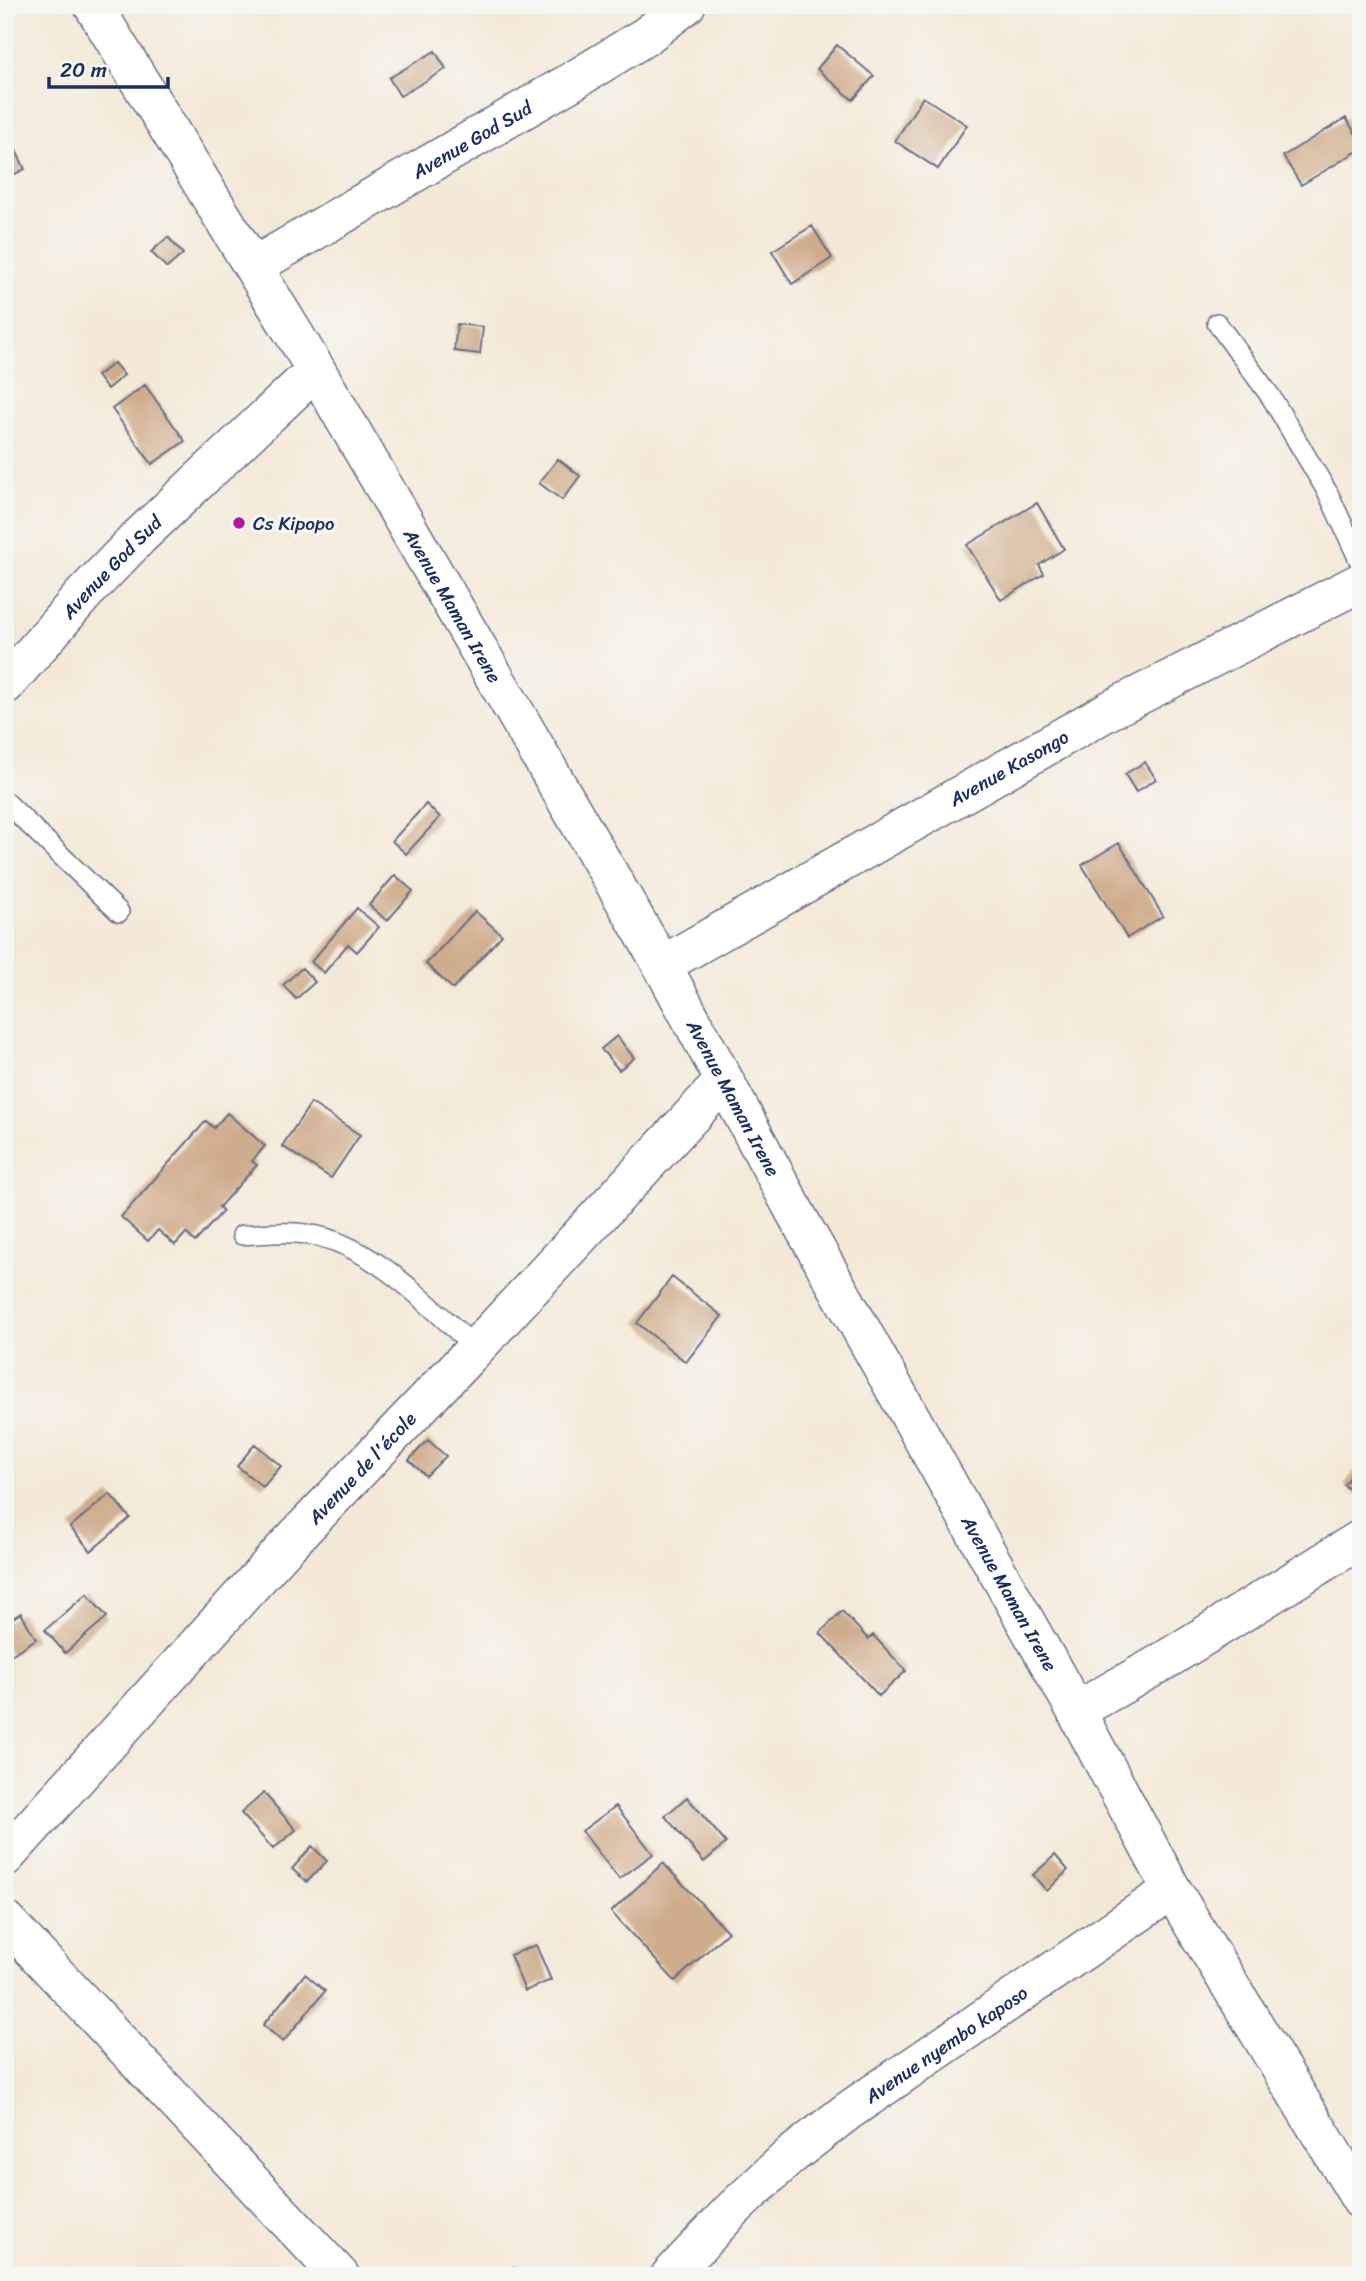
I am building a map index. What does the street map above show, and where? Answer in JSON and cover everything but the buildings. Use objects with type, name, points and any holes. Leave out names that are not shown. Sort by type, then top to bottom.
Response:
[{"type":"street","name":"Avenue Maman Irene","points":[[93,5],[316,370],[662,965],[723,1082],[1076,1711],[1172,1890],[1361,2200]]},
{"type":"street","name":"Avenue God Sud","points":[[254,266],[576,79],[646,36],[686,5]]},
{"type":"street","name":"Avenue God Sud","points":[[5,685],[84,594],[139,537],[316,370]]},
{"type":"street","name":"Avenue Kasongo","points":[[662,965],[1110,709],[1361,582]]},
{"type":"street","name":"Avenue de l'école","points":[[5,1857],[285,1548],[476,1348],[723,1082]]},
{"type":"street","points":[[1076,1711],[1159,1664],[1361,1539]]},
{"type":"street","name":"Avenue nyembo kaposo","points":[[670,2276],[731,2211],[789,2157],[848,2111],[1172,1890]]},
{"type":"street","points":[[5,1920],[340,2276]]},
{"type":"lane","points":[[1217,323],[1244,357],[1283,417],[1328,493],[1361,564]]},
{"type":"lane","points":[[5,802],[119,912]]},
{"type":"lane","points":[[242,1235],[298,1233],[336,1241],[368,1257],[400,1281],[476,1348]]},
{"type":"place","name":"Cs Kipopo","points":[[239,523]]}]
